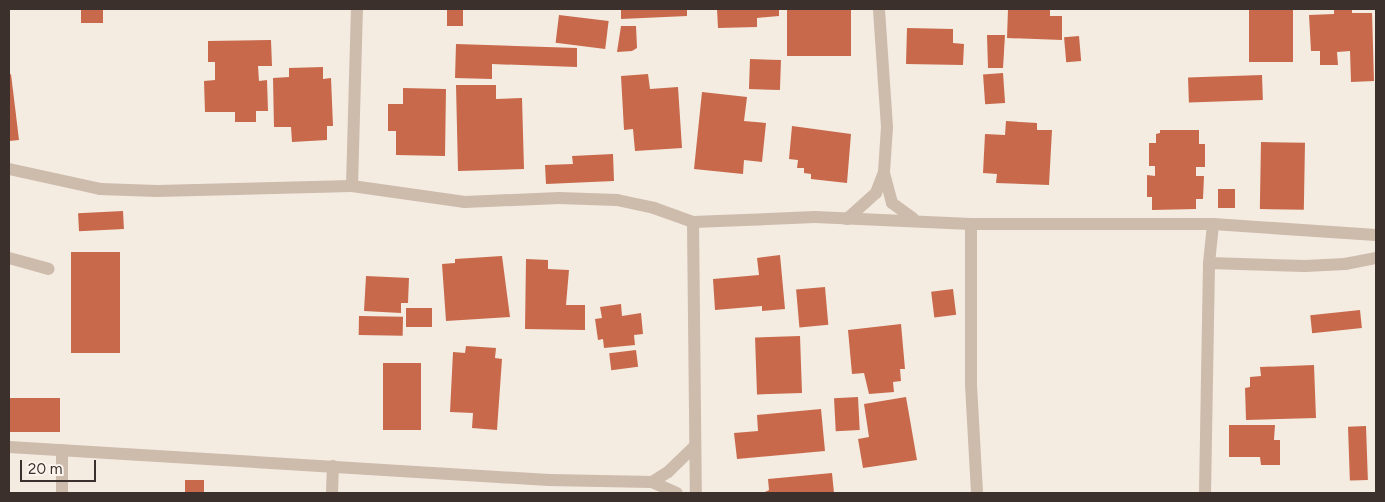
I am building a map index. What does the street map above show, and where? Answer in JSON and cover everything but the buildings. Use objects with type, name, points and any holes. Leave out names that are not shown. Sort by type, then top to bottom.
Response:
[{"type":"street","points":[[352,186],[357,9]]},
{"type":"street","points":[[847,219],[876,193],[884,172],[887,127],[879,9]]},
{"type":"street","points":[[9,169],[100,189],[157,191],[352,186],[465,202],[559,198],[617,200],[654,208],[693,222],[751,218],[915,219],[970,224],[1213,224],[1293,227],[1376,235]]},
{"type":"street","points":[[884,172],[892,203],[915,219]]},
{"type":"street","points":[[693,222],[696,493]]},
{"type":"street","points":[[970,224],[971,385],[977,493]]},
{"type":"street","points":[[1205,493],[1209,262],[1213,224]]},
{"type":"street","points":[[9,258],[49,269]]},
{"type":"street","points":[[1209,262],[1305,266],[1345,264],[1376,258]]},
{"type":"street","points":[[652,482],[668,472],[695,446]]},
{"type":"street","points":[[9,447],[549,480],[652,482],[677,493]]},
{"type":"street","points":[[62,450],[62,493]]},
{"type":"street","points":[[332,493],[333,466]]}]
